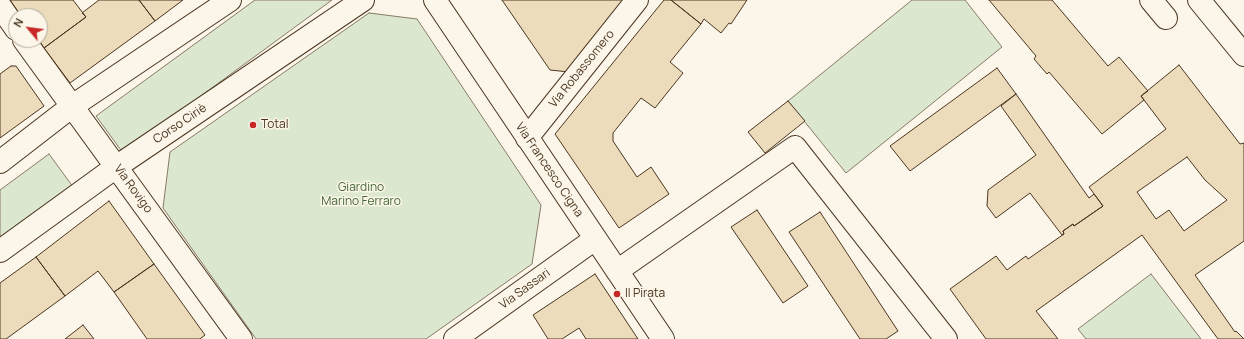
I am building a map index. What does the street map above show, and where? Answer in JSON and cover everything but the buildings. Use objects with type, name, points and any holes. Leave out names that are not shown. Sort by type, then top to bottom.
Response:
[{"type":"street","points":[[0,162],[71,107],[230,0]]},
{"type":"street","name":"Corso Ciriè","points":[[0,251],[116,167],[363,0]]},
{"type":"street","name":"Via Francesco Cigna","points":[[435,0],[663,339]]},
{"type":"street","name":"Via Robassomero","points":[[527,138],[637,0]]},
{"type":"street","points":[[1151,0],[1166,18]]},
{"type":"street","points":[[1198,0],[1244,55]]},
{"type":"street","points":[[0,6],[8,18]]},
{"type":"street","name":"Via Rovigo","points":[[30,48],[241,339]]},
{"type":"street","points":[[617,272],[795,147],[946,339]]},
{"type":"street","name":"Via Sassari","points":[[455,339],[595,239]]},
{"type":"green space","points":[[255,0],[332,0],[123,153],[96,116]]},
{"type":"green space","points":[[912,0],[965,0],[1002,47],[846,173],[788,101]]},
{"type":"green space","name":"Giardino Marino Ferraro","points":[[369,13],[417,19],[541,205],[532,264],[426,339],[256,339],[163,208],[170,152]]},
{"type":"green space","points":[[49,154],[76,191],[0,247],[0,190]]},
{"type":"green space","points":[[1151,274],[1201,339],[1086,339],[1078,329]]},
{"type":"place","name":"Total","points":[[253,125]]},
{"type":"place","name":"Il Pirata","points":[[617,294]]}]
